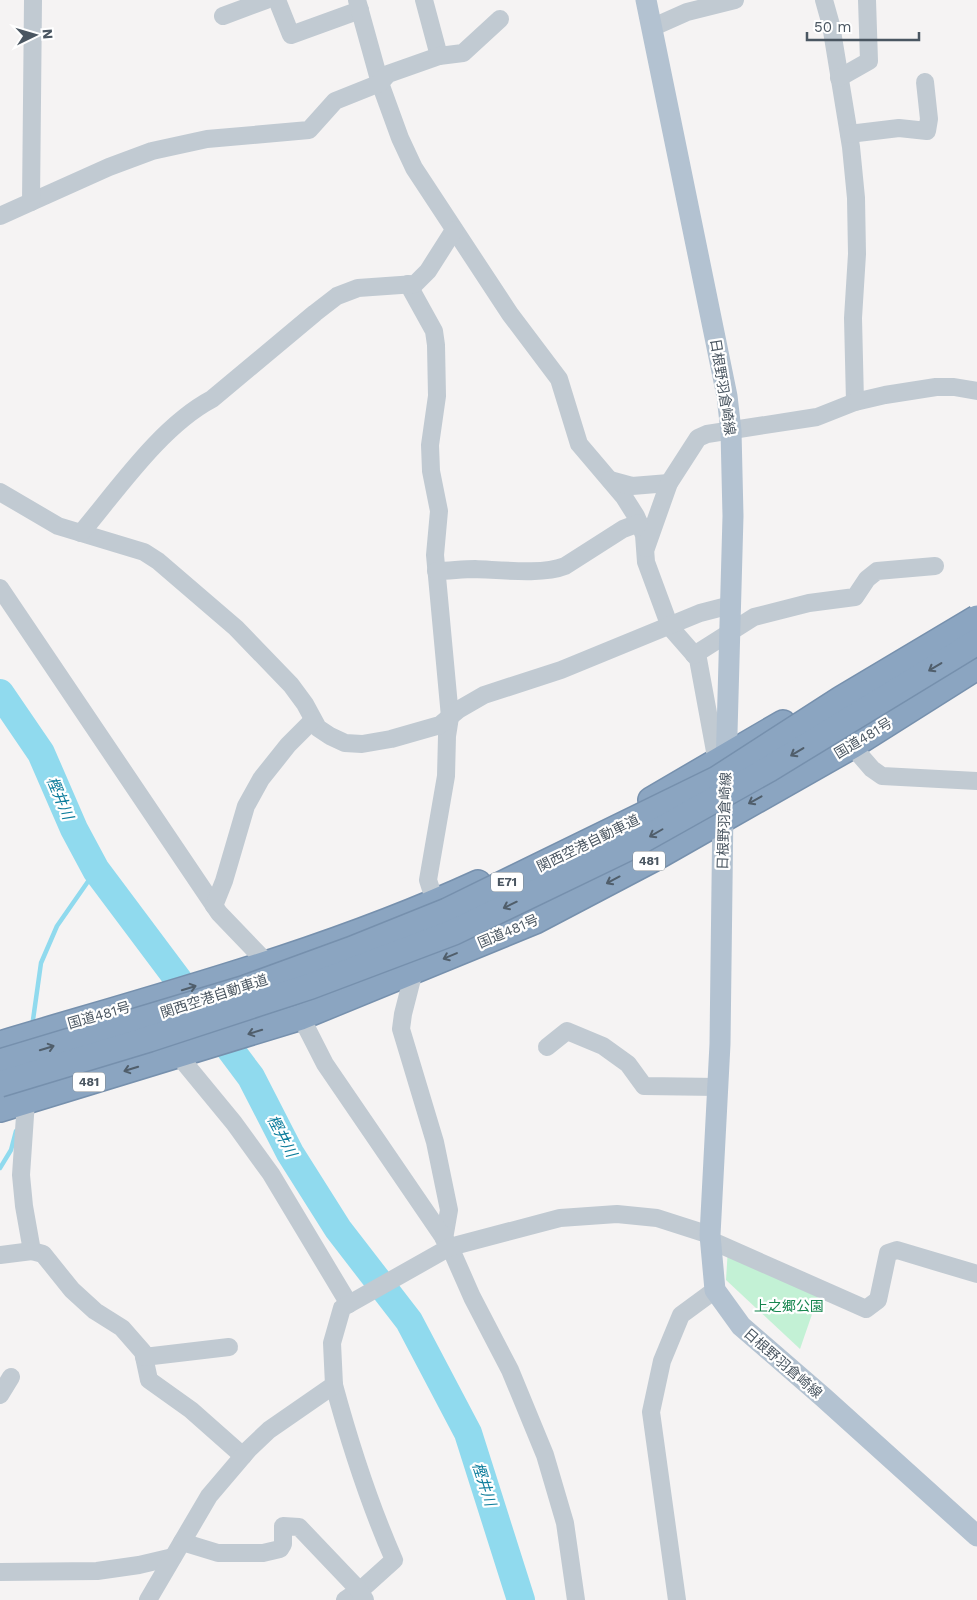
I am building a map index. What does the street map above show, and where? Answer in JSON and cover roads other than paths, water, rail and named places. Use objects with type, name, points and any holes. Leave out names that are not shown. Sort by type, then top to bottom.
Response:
[{"type":"highway","name":"国道481号","points":[[0,1044],[268,964],[391,920],[611,824],[821,702],[977,606]]},
{"type":"highway","name":"関西空港自動車道","points":[[0,1062],[243,989],[350,950],[446,911],[717,779],[841,699],[977,618]]},
{"type":"highway","name":"関西空港自動車道","points":[[0,1084],[149,1039],[311,986],[454,932],[628,848],[769,769],[977,642]]},
{"type":"highway","name":"国道481号","points":[[0,1109],[301,1017],[535,921],[653,859],[722,818],[852,746],[977,667]]},
{"type":"main road","name":"日根野羽倉崎線","points":[[646,0],[727,396],[731,431],[733,516],[731,605],[722,759],[718,1087],[710,1238],[715,1290],[741,1326],[977,1536]]},
{"type":"street","points":[[31,202],[33,0]]},
{"type":"street","points":[[223,16],[266,0]]},
{"type":"street","points":[[277,0],[291,35],[358,5],[380,83],[400,138],[414,168],[510,314],[559,379],[579,444],[624,497],[639,523],[644,535],[646,562],[670,626],[698,659],[722,759]]},
{"type":"street","points":[[424,0],[439,56]]},
{"type":"street","points":[[652,28],[687,12],[735,0]]},
{"type":"street","points":[[824,0],[832,25],[849,134],[856,198],[857,235],[853,318],[855,402]]},
{"type":"street","points":[[839,78],[869,61],[867,0]]},
{"type":"street","points":[[0,216],[109,167],[152,151],[207,139],[309,130],[335,101],[380,83],[388,74],[439,56],[463,53],[500,19]]},
{"type":"street","points":[[849,134],[899,128],[926,131],[929,119],[925,82]]},
{"type":"street","points":[[81,533],[158,441],[195,408],[212,399],[314,313],[337,296],[358,288],[415,284],[428,271],[454,230]]},
{"type":"street","points":[[408,284],[434,331],[436,345],[437,396],[430,445],[431,471],[439,511],[435,554],[450,717],[447,736],[446,776],[428,880],[434,902]]},
{"type":"street","points":[[645,551],[670,483],[698,438],[707,434],[817,417],[855,402],[885,395],[936,387],[954,387],[977,392]]},
{"type":"street","points":[[610,480],[632,486],[670,483]]},
{"type":"street","points":[[0,492],[58,526],[144,552],[158,561],[236,628],[290,685],[305,704],[318,728],[345,743],[362,744],[391,739],[440,725],[458,710],[484,695],[561,670],[700,613],[731,605]]},
{"type":"street","points":[[436,571],[558,569],[623,529],[639,523]]},
{"type":"street","points":[[694,655],[754,617],[809,603],[855,597],[867,579],[877,571],[935,566]]},
{"type":"street","points":[[0,588],[218,913],[268,964]]},
{"type":"street","points":[[214,906],[224,881],[246,806],[261,779],[288,745],[313,720]]},
{"type":"street","points":[[852,746],[872,769],[882,776],[977,781]]},
{"type":"street","points":[[414,971],[402,1014],[401,1029],[435,1142],[449,1210],[447,1243]]},
{"type":"street","points":[[301,1017],[325,1064],[447,1243],[510,1370],[544,1455],[564,1523],[576,1600]]},
{"type":"street","points":[[547,1046],[567,1031],[603,1046],[628,1064],[644,1086],[718,1087]]},
{"type":"street","points":[[178,1055],[234,1123],[271,1174],[349,1304]]},
{"type":"street","points":[[26,1101],[22,1175],[32,1250]]},
{"type":"street","points":[[0,1572],[97,1571],[139,1565],[178,1550],[218,1554],[263,1553],[280,1549],[283,1544],[283,1526],[299,1527],[356,1597],[394,1560],[370,1500],[348,1436],[334,1385],[332,1343],[342,1308],[447,1243],[560,1218],[617,1214],[657,1218],[710,1238],[866,1309],[878,1300],[888,1253],[897,1250],[977,1274]]},
{"type":"street","points":[[0,1255],[32,1250],[44,1254],[72,1290],[96,1311],[122,1328],[143,1352],[149,1380],[191,1410],[243,1456]]},
{"type":"street","points":[[676,1600],[650,1412],[662,1360],[681,1316],[715,1290]]},
{"type":"street","points":[[144,1357],[229,1347]]},
{"type":"street","points":[[0,1394],[11,1377]]},
{"type":"street","points":[[148,1600],[209,1496],[243,1456],[270,1430],[334,1385]]},
{"type":"waterway","name":"樫井川","points":[[0,693],[41,753],[74,829],[96,870],[251,1077],[290,1153],[338,1229],[409,1321],[468,1433],[521,1600]]},
{"type":"waterway","points":[[32,1027],[41,963],[57,926],[96,870]]},
{"type":"waterway","points":[[0,1168],[11,1150],[16,1131]]},
{"type":"park label","name":"上之郷公園","points":[[789,1306]]}]
